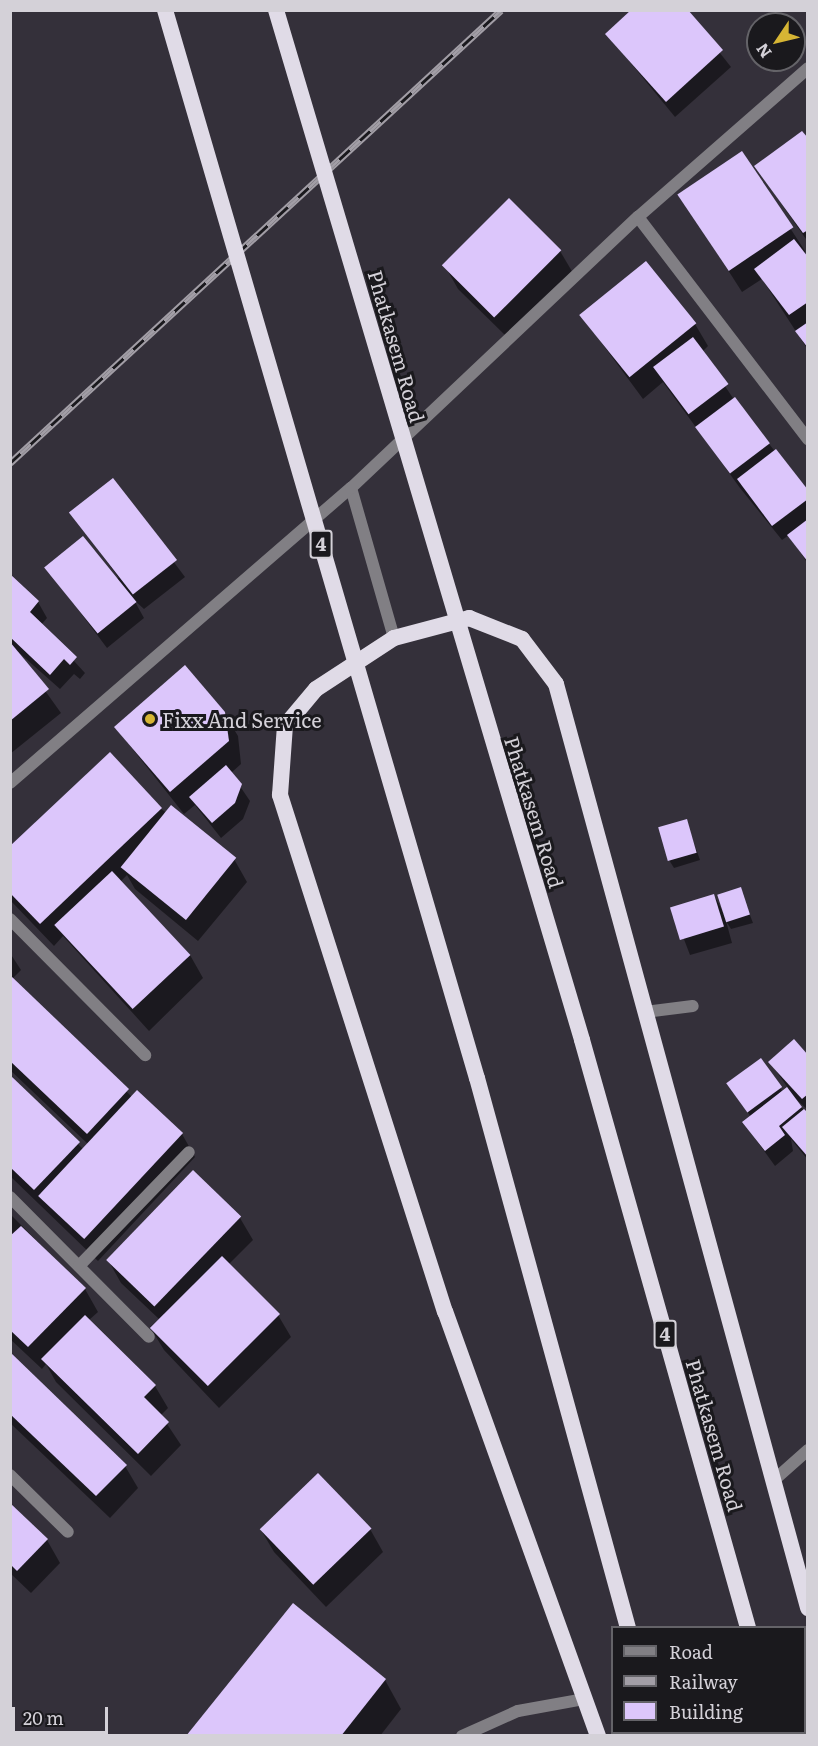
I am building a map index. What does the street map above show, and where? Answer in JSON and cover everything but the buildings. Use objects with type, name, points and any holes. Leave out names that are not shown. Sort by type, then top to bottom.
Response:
[{"type":"highway","name":"4","points":[[165,10],[477,1078],[627,1626]]},
{"type":"highway","name":"Phatkasem Road","points":[[276,10],[582,1040],[747,1626]]},
{"type":"highway","points":[[598,1736],[446,1312],[280,795],[285,726],[316,689],[394,638],[469,618],[522,639],[556,684],[807,1608]]},
{"type":"street","points":[[10,783],[351,488],[638,217],[807,68]]},
{"type":"street","points":[[638,217],[807,439]]},
{"type":"street","points":[[351,488],[394,638]]},
{"type":"street","points":[[10,919],[145,1055]]},
{"type":"street","points":[[645,1012],[693,1006]]},
{"type":"street","points":[[79,1266],[189,1152]]},
{"type":"street","points":[[10,1197],[149,1337]]},
{"type":"street","points":[[773,1482],[807,1450]]},
{"type":"street","points":[[10,1475],[68,1532]]},
{"type":"street","points":[[462,1736],[518,1711],[585,1699]]},
{"type":"railway","points":[[10,463],[501,10]]},
{"type":"place","name":"Fixx And Service","points":[[150,719]]}]
